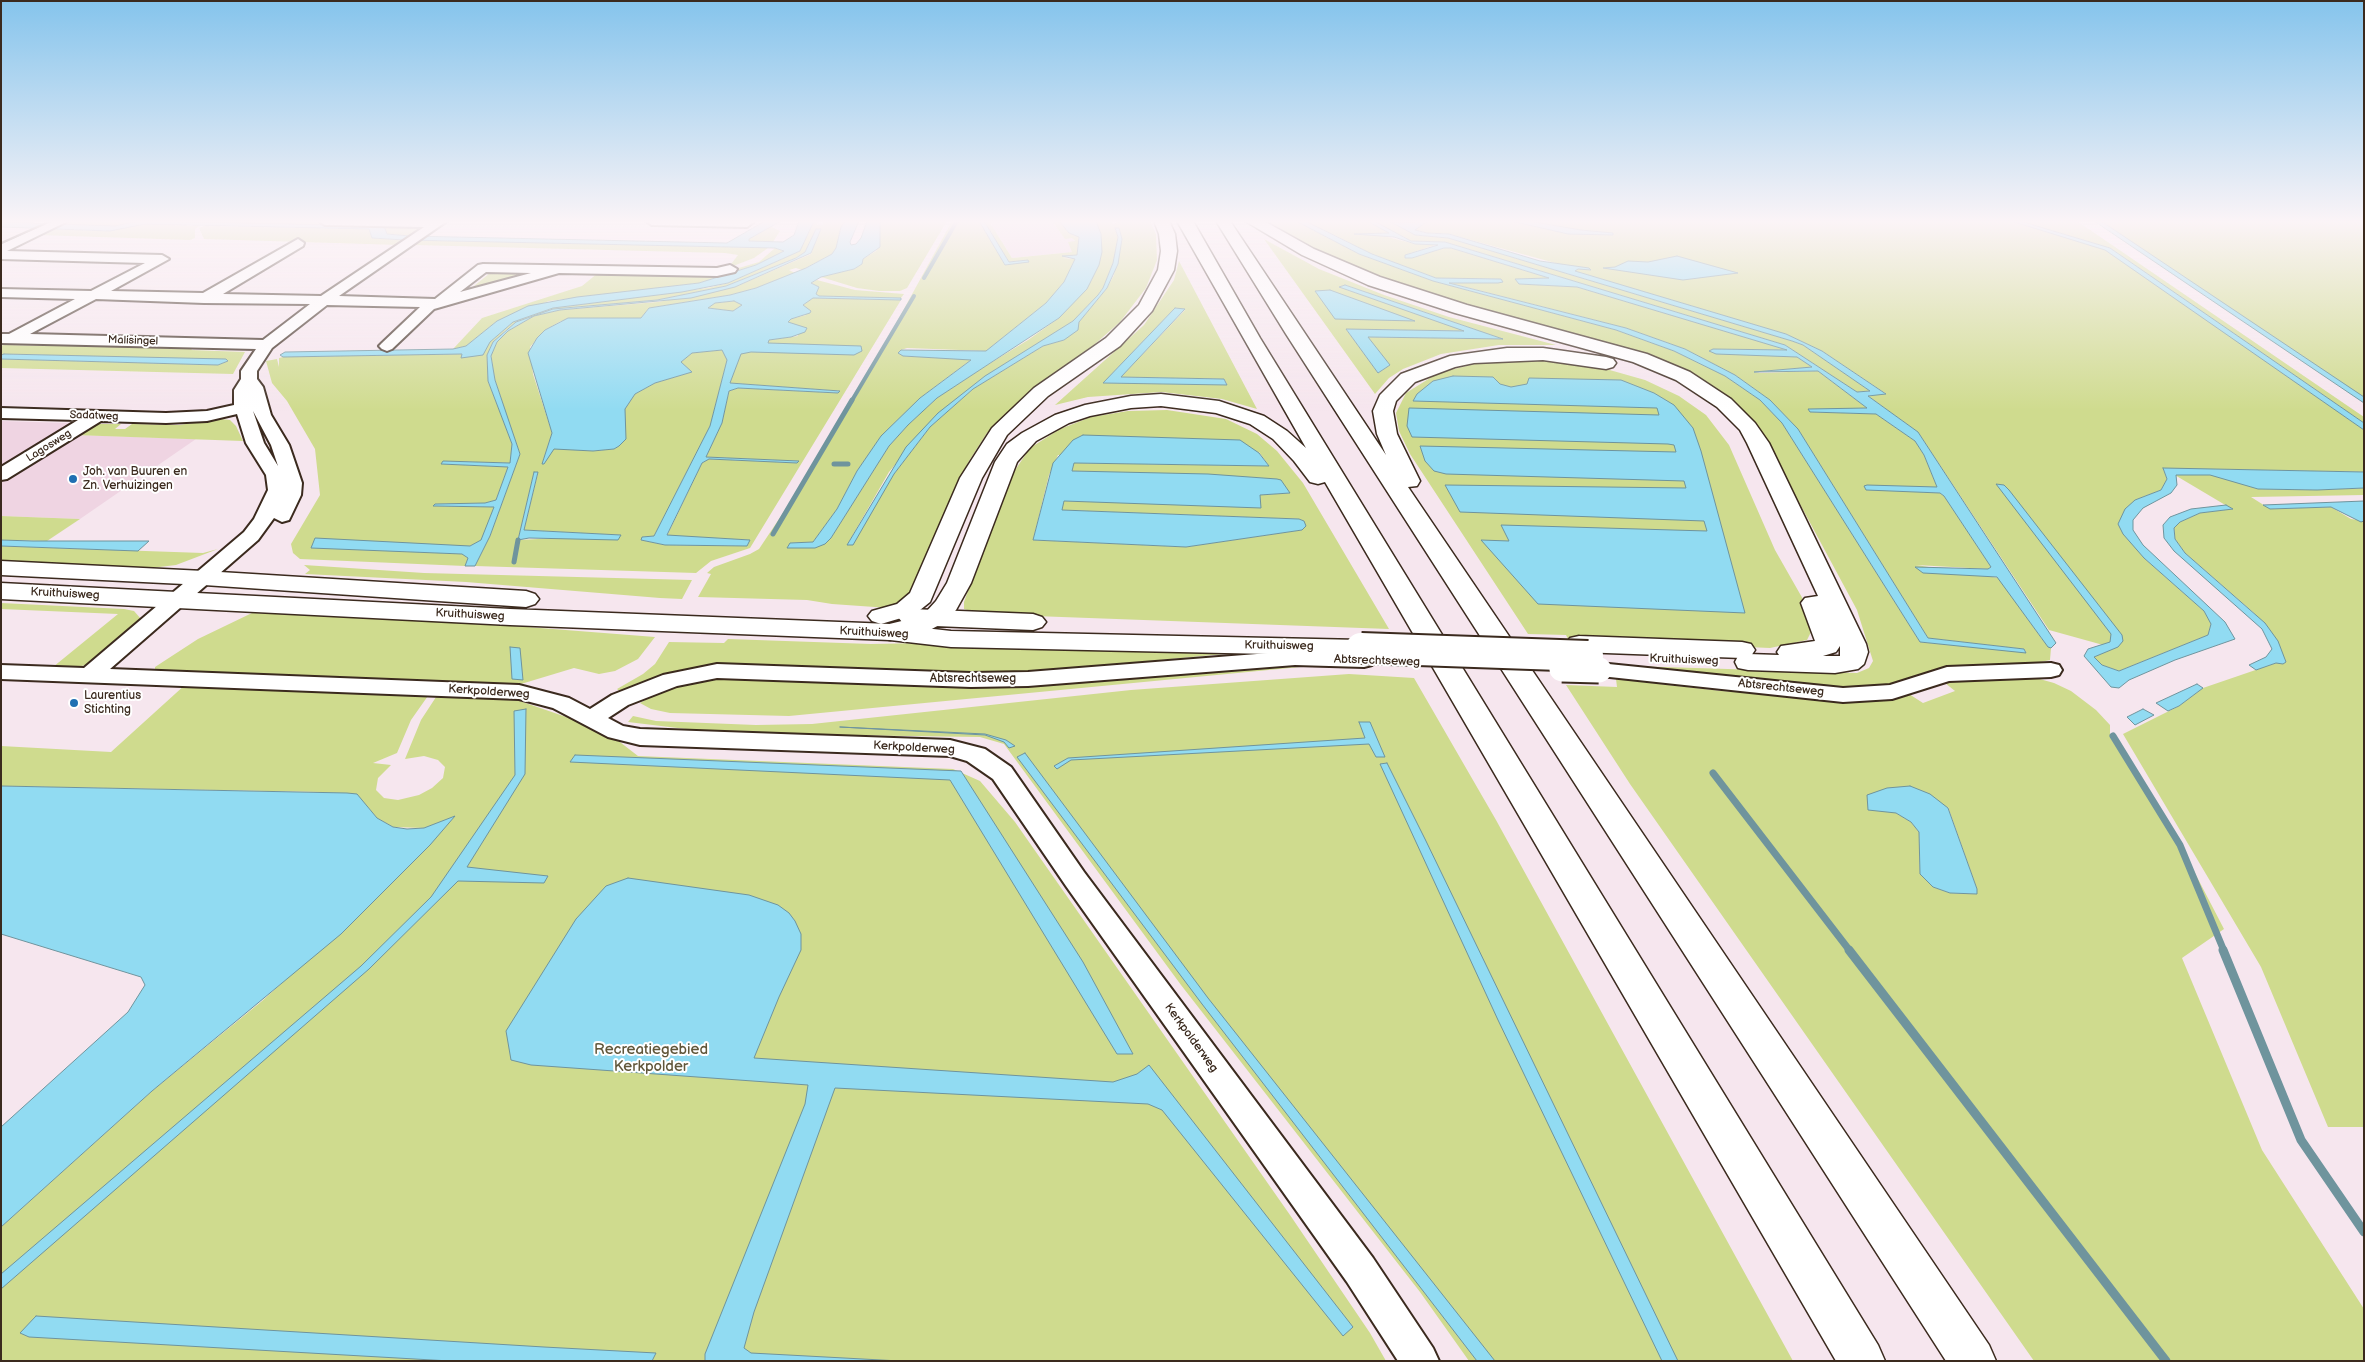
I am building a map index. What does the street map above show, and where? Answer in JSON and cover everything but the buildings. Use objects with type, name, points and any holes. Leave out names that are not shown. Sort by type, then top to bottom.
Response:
[{"type":"main road","points":[[885,624],[920,597],[971,478],[999,432],[1041,392],[1114,342],[1146,307],[1158,285]]},
{"type":"main road","points":[[1221,285],[1251,338],[1862,1361]]},
{"type":"main road","points":[[1263,285],[1973,1361]]},
{"type":"main road","points":[[1385,285],[1461,309],[1640,358],[1683,376],[1724,403],[1748,427],[1758,443],[1818,568],[1855,652],[1854,658],[1848,663],[1835,665],[1745,656]]},
{"type":"main road","points":[[1445,560],[1384,425],[1383,411],[1387,399],[1397,387],[1408,378],[1443,364],[1474,357],[1508,354],[1543,354],[1578,358],[1634,370],[1677,386],[1705,402],[1725,420],[1742,444],[1763,488],[1829,639],[1827,646],[1813,651],[1745,656]]},
{"type":"main road","points":[[885,624],[905,630],[934,618],[947,605],[959,583],[997,480],[1015,449],[1042,429],[1085,410],[1132,402],[1162,400],[1194,403],[1233,412],[1257,420],[1280,435],[1302,456],[1412,606]]},
{"type":"main road","name":"Kruithuisweg","points":[[1,568],[200,590],[656,615],[885,624],[951,639],[1361,648],[1589,657],[1745,656]]},
{"type":"main road","name":"Kruithuisweg","points":[[1,591],[200,590],[656,615]]},
{"type":"main road","name":"Kruithuisweg","points":[[934,618],[1361,648]]},
{"type":"street","points":[[6,338],[114,285]]},
{"type":"street","points":[[204,299],[228,285]]},
{"type":"street","points":[[99,676],[279,522],[292,495],[293,483],[285,459],[248,405],[255,387],[249,379],[249,371],[266,345],[348,285]]},
{"type":"street","points":[[1,293],[322,302],[438,303],[462,285]]},
{"type":"street","points":[[387,346],[429,306],[504,285]]},
{"type":"street","name":"Malisingel","points":[[6,338],[266,345]]},
{"type":"street","name":"Sadatweg","points":[[1,413],[166,418],[207,416],[248,405]]},
{"type":"street","name":"Lagosweg","points":[[1,475],[97,416]]},
{"type":"street","name":"Abtsrechtseweg","points":[[597,722],[671,680],[717,671],[971,680],[1028,678],[1294,658],[1361,648]]},
{"type":"street","name":"Abtsrechtseweg","points":[[1589,657],[1843,695],[1892,692],[1947,674],[2051,670]]},
{"type":"street","name":"Kerkpolderweg","points":[[1,672],[519,692],[561,704],[616,732],[671,740],[950,748],[976,754],[1002,773],[1075,879],[1360,1270],[1420,1361]]},
{"type":"shaded area","points":[[1,421],[97,424],[75,435],[196,439],[80,519],[1,516]]},
{"type":"green space","points":[[476,285],[499,285],[463,295]]},
{"type":"green space","points":[[686,285],[549,301],[497,321],[466,346],[453,349],[482,318],[582,286]]},
{"type":"green space","points":[[730,285],[657,300],[553,309],[516,322],[493,342],[487,355],[488,381],[512,444],[510,463],[443,461],[442,464],[508,467],[496,500],[485,503],[435,504],[434,506],[494,507],[482,540],[470,546],[311,547],[463,554],[468,558],[465,566],[300,559],[293,553],[291,544],[320,495],[315,449],[287,401],[272,383],[266,361],[277,359],[279,367],[279,358],[283,357],[462,354],[461,357],[490,342],[513,322],[553,308]]},
{"type":"green space","points":[[741,285],[765,285],[730,295],[649,308],[641,318],[561,321],[545,330],[530,347],[533,374],[552,433],[542,464],[554,448],[593,451],[614,449],[619,446],[625,409],[635,394],[655,383],[692,372],[681,362],[692,353],[722,350],[727,360],[710,426],[654,536],[642,537],[641,540],[665,545],[747,546],[749,540],[667,536],[702,463],[709,459],[797,463],[799,461],[706,457],[722,423],[729,391],[738,388],[838,393],[840,391],[730,383],[741,353],[751,352],[768,343],[769,340],[798,336],[792,324],[788,322],[791,319],[806,315],[803,305],[813,298],[901,300],[750,548],[711,561],[696,573],[475,566],[490,536],[520,454],[495,380],[491,355],[497,342],[508,331],[534,316],[560,310],[658,302]],"holes":[[[534,472],[538,473],[524,530],[620,535],[518,540]]]},
{"type":"green space","points":[[814,285],[834,285],[855,290],[904,294],[901,298],[819,296],[815,294],[819,287]]},
{"type":"green space","points":[[846,285],[909,285],[907,288],[900,291],[857,288]]},
{"type":"green space","points":[[917,285],[1062,285],[1046,303],[986,351],[907,348],[901,350],[903,356],[972,359],[920,398],[881,436],[857,471],[837,509],[813,542],[790,543],[825,544],[831,538],[889,446],[937,398],[1059,318],[1088,285],[1104,285],[1098,295],[1073,321],[1040,343],[938,413],[889,472],[847,545],[894,474],[930,427],[973,389],[1043,346],[1064,340],[1109,285],[1147,285],[1120,322],[1087,351],[1006,413],[987,433],[969,461],[949,503],[915,594],[901,604],[889,608],[832,604],[807,600],[698,597],[711,574],[707,573],[714,567],[759,549],[821,456],[857,395]]},
{"type":"green space","points":[[1171,285],[1191,285],[1257,409],[1222,399],[1162,392],[1088,397],[1055,405],[1144,325]],"holes":[[[1175,308],[1185,310],[1121,377],[1224,379],[1227,384],[1103,383]]]},
{"type":"green space","points":[[1297,285],[1358,285],[1449,317],[1556,345],[1499,345],[1441,354],[1403,369],[1389,378],[1375,394]],"holes":[[[1345,285],[1501,339],[1367,337],[1390,365],[1378,373],[1346,329],[1466,331],[1340,287]]]},
{"type":"green space","points":[[1402,285],[1446,285],[1616,330],[1674,351],[1725,376],[1760,400],[1782,423],[1920,642],[2026,652],[2024,649],[1928,638],[1798,429],[1770,400],[1735,375],[1685,349],[1626,328],[1456,285],[1577,287],[1788,350],[1710,349],[1797,357],[1812,367],[1754,372],[1818,371],[1867,408],[1810,412],[1876,414],[1915,441],[1924,455],[1937,487],[1866,489],[1940,493],[1944,496],[1991,567],[1988,569],[1916,565],[1999,578],[2042,639],[2051,648],[2050,660],[2012,668],[1956,666],[1889,686],[1862,688],[1784,684],[1631,666],[1857,673],[1869,668],[1873,661],[1857,610],[1759,428],[1739,406],[1714,387],[1642,353],[1440,298]]},
{"type":"green space","points":[[1585,285],[1604,285],[1803,345],[1870,391],[1857,392],[1785,345]]},
{"type":"green space","points":[[1620,285],[2156,285],[2364,430],[2364,472],[2204,469],[2258,489],[2317,490],[2364,488],[2364,495],[2251,497],[2270,509],[2331,507],[2351,519],[2364,521],[2364,1127],[2328,1127],[2261,967],[2123,734],[2179,706],[2203,688],[2276,663],[2286,662],[2254,613],[2185,553],[2175,539],[2174,528],[2180,522],[2200,513],[2232,509],[2163,468],[2167,479],[2161,490],[2135,500],[2118,524],[2144,558],[2204,611],[2211,623],[2208,635],[2119,671],[2102,665],[2093,657],[2114,648],[2049,630],[1918,432],[1868,396],[1885,393],[1822,351],[1786,334]]},
{"type":"green space","points":[[2163,285],[2170,285],[2364,417],[2364,423]]},
{"type":"green space","points":[[2192,285],[2364,285],[2364,398]]},
{"type":"green space","points":[[734,301],[742,305],[733,311],[707,308],[715,303]]},
{"type":"green space","points":[[69,342],[197,345],[191,350],[245,352],[233,374],[1,368],[1,359],[218,365],[228,361],[1,355],[1,346],[4,345],[62,346]]},
{"type":"green space","points":[[1537,359],[1592,365],[1645,380],[1679,396],[1706,415],[1729,445],[1775,550],[1808,608],[1815,624],[1807,640],[1770,648],[1568,639],[1566,635],[1528,634],[1410,454],[1399,431],[1396,413],[1406,393],[1438,373],[1483,362]]},
{"type":"green space","points":[[1167,410],[1226,419],[1257,434],[1277,451],[1303,483],[1389,629],[980,614],[964,609],[964,602],[1007,482],[1030,448],[1060,429],[1091,417],[1128,411]],"holes":[[[1259,452],[1269,466],[1074,463],[1072,471],[1262,478],[1290,493],[1260,495],[1260,505],[1064,501],[1061,510],[1299,519],[1304,521],[1304,528],[1302,530],[1186,547],[1033,540],[1049,475],[1058,455]]]},
{"type":"green space","points":[[221,419],[230,420],[236,426],[243,441],[74,435],[97,424],[121,424],[115,429],[125,429],[132,424],[179,425]]},
{"type":"green space","points":[[1,516],[80,519],[47,541],[1,540]]},
{"type":"green space","points":[[1,546],[203,553],[218,549],[176,565],[151,568],[1,561]]},
{"type":"green space","points":[[304,565],[424,573],[692,580],[682,599],[466,582],[305,574],[310,570]]},
{"type":"green space","points":[[1,603],[124,609],[134,611],[141,619],[139,626],[89,664],[78,667],[53,667],[118,614],[1,609]]},
{"type":"green space","points":[[252,613],[438,620],[655,637],[638,659],[615,671],[599,674],[574,668],[521,684],[164,672],[155,670],[155,667],[198,639]]},
{"type":"green space","points":[[728,639],[871,644],[978,642],[1224,654],[1044,671],[981,674],[737,665],[698,667],[663,678],[624,695],[617,689],[643,674],[655,664],[669,642],[724,643]]},
{"type":"green space","points":[[1268,664],[1321,665],[789,716],[670,713],[651,709],[640,703],[662,690],[693,681],[726,677],[991,686]]},
{"type":"green space","points":[[1349,674],[1414,678],[1496,820],[1793,1361],[1469,1361],[1420,1292],[1181,985],[1004,744],[980,737],[761,734],[686,729],[628,722],[633,716],[656,721],[756,725],[812,724],[1131,690]]},
{"type":"green space","points":[[1963,678],[2036,678],[2054,683],[2071,691],[2096,710],[2110,725],[2110,737],[2184,852],[2224,929],[2182,958],[2262,1150],[2364,1309],[2364,1361],[2034,1361],[1630,784],[1566,685],[1617,687],[1616,679],[1722,691],[1871,700],[1890,700],[1909,694],[1923,703],[1955,691],[1945,683]],"holes":[[[1948,807],[1977,889],[1976,894],[1950,893],[1933,887],[1920,874],[1919,832],[1911,822],[1896,813]]]},
{"type":"green space","name":"Recreatiegebied Kerkpolder","points":[[186,684],[430,693],[411,720],[397,753],[373,763],[391,765],[378,778],[376,790],[384,798],[398,800],[419,795],[432,788],[443,778],[445,767],[438,760],[424,756],[405,759],[421,720],[438,694],[514,699],[575,720],[616,739],[638,756],[953,769],[980,781],[1015,822],[1290,1215],[1370,1333],[1386,1361],[1,1361],[1,1227],[152,1091],[262,1001],[388,887],[454,817],[424,828],[393,827],[377,818],[366,805],[321,792],[1,786],[1,746],[111,752]]},
{"type":"water","points":[[685,285],[720,285],[682,292],[553,308],[513,322],[490,342],[483,355],[461,358],[462,354],[283,357],[280,355],[285,352],[453,349],[466,346],[497,321],[528,306],[577,297]]},
{"type":"water","points":[[740,285],[691,298],[560,310],[534,316],[508,331],[497,342],[491,356],[495,380],[520,454],[490,536],[475,566],[465,566],[468,558],[462,554],[311,548],[315,538],[470,546],[481,540],[494,507],[433,506],[435,504],[485,503],[496,500],[508,467],[441,464],[443,461],[510,463],[512,444],[488,381],[487,355],[493,342],[516,322],[553,309],[657,300]]},
{"type":"water","points":[[765,285],[814,285],[819,287],[816,294],[819,296],[901,298],[901,300],[813,298],[803,305],[811,311],[810,313],[791,319],[788,322],[807,328],[805,332],[791,337],[769,340],[768,343],[861,346],[862,351],[854,355],[751,352],[741,354],[730,383],[840,391],[838,393],[738,388],[729,391],[722,423],[706,457],[799,461],[797,463],[709,459],[702,463],[667,535],[750,540],[747,546],[665,545],[641,540],[642,537],[654,536],[710,426],[727,360],[722,350],[692,353],[681,362],[692,372],[655,383],[635,394],[625,409],[626,439],[619,446],[614,449],[593,451],[554,449],[544,464],[542,464],[552,433],[528,353],[537,338],[545,330],[568,318],[641,318],[649,308],[730,295]],"holes":[[[734,301],[742,305],[733,311],[708,308],[715,303]]]},
{"type":"water","points":[[1062,285],[1089,285],[1059,318],[937,398],[908,425],[889,446],[831,538],[825,544],[815,548],[787,548],[790,543],[813,542],[837,509],[857,471],[881,436],[920,398],[971,360],[903,356],[898,353],[901,350],[986,351],[1046,303]]},
{"type":"water","points":[[1104,285],[1109,285],[1079,322],[1078,330],[1064,340],[1043,346],[973,389],[930,427],[894,474],[853,545],[847,545],[906,447],[938,413],[985,376],[1073,321]]},
{"type":"water","points":[[1345,285],[1503,339],[1368,337],[1390,365],[1378,373],[1346,329],[1464,331],[1339,287]]},
{"type":"water","points":[[1446,285],[1455,285],[1626,328],[1685,349],[1735,375],[1770,400],[1798,429],[1928,638],[2024,649],[2026,653],[1920,642],[1782,423],[1760,400],[1725,376],[1674,351],[1616,330]]},
{"type":"water","points":[[1530,285],[1585,285],[1785,345],[1857,392],[1870,391],[1803,345],[1604,285],[1620,285],[1786,334],[1822,351],[1886,394],[1868,396],[1918,432],[2056,643],[2051,648],[2048,647],[1997,577],[1923,573],[1915,567],[1988,569],[1991,567],[1944,496],[1940,493],[1866,490],[1864,486],[1867,485],[1937,487],[1924,455],[1915,441],[1876,414],[1810,412],[1808,409],[1867,408],[1818,371],[1754,372],[1812,367],[1797,357],[1716,354],[1709,351],[1713,349],[1787,350],[1577,287]]},
{"type":"water","points":[[2155,285],[2163,285],[2364,423],[2364,430]]},
{"type":"water","points":[[2188,285],[2196,285],[2364,397],[2364,403]]},
{"type":"water","points":[[1330,290],[1415,321],[1335,319],[1315,291]]},
{"type":"water","points":[[1175,308],[1185,309],[1121,377],[1224,379],[1227,385],[1103,383]]},
{"type":"water","points":[[1,355],[226,359],[228,361],[218,365],[1,359]]},
{"type":"water","points":[[1453,376],[1493,377],[1500,384],[1511,387],[1527,384],[1529,378],[1621,380],[1654,393],[1674,405],[1693,428],[1701,451],[1745,613],[1538,604],[1481,540],[1509,541],[1501,525],[1707,531],[1704,521],[1460,512],[1445,485],[1686,488],[1684,481],[1446,474],[1434,471],[1425,461],[1420,446],[1676,452],[1674,445],[1668,444],[1412,437],[1407,426],[1409,408],[1659,415],[1657,408],[1413,401],[1417,394],[1433,381]]},
{"type":"water","points":[[1083,435],[1240,440],[1259,453],[1269,466],[1074,463],[1072,471],[1208,474],[1277,479],[1281,480],[1290,493],[1260,495],[1261,508],[1064,501],[1062,510],[1299,519],[1304,521],[1306,526],[1302,530],[1186,547],[1033,540],[1053,463],[1073,440]]},
{"type":"water","points":[[2163,468],[2364,472],[2364,488],[2317,490],[2258,489],[2210,475],[2176,475],[2177,485],[2171,493],[2143,508],[2133,520],[2133,530],[2143,545],[2225,622],[2235,639],[2175,660],[2129,680],[2119,688],[2111,687],[2084,656],[2088,649],[2110,642],[2111,634],[1996,484],[2004,485],[2009,490],[2122,635],[2123,641],[2118,647],[2094,657],[2102,665],[2119,671],[2208,635],[2211,624],[2204,611],[2144,558],[2123,534],[2118,524],[2125,509],[2135,500],[2161,490],[2167,479]]},
{"type":"water","points":[[534,472],[538,472],[524,530],[621,535],[618,540],[529,538],[518,540]]},
{"type":"water","points":[[2364,501],[2364,521],[2361,522],[2331,507],[2270,509],[2263,505]]},
{"type":"water","points":[[2226,505],[2233,509],[2200,513],[2180,522],[2174,528],[2175,539],[2185,553],[2265,623],[2278,641],[2286,662],[2283,664],[2276,663],[2256,670],[2249,665],[2266,657],[2272,649],[2262,629],[2174,551],[2164,538],[2163,525],[2170,517],[2191,509]]},
{"type":"water","points":[[1,540],[149,541],[138,551],[1,546]]},
{"type":"water","points":[[510,647],[520,648],[523,680],[512,679]]},
{"type":"water","points":[[2197,684],[2203,688],[2179,706],[2168,711],[2156,703]]},
{"type":"water","points":[[526,709],[525,774],[467,867],[548,876],[544,883],[458,881],[369,969],[1,1289],[1,1274],[361,966],[431,897],[515,775],[514,711]]},
{"type":"water","points":[[2143,709],[2154,715],[2135,725],[2127,717]]},
{"type":"water","points":[[1359,722],[1370,722],[1385,757],[1376,757],[1369,744],[1071,760],[1057,769],[1054,766],[1068,758],[1365,738]]},
{"type":"water","points":[[840,727],[985,734],[1006,740],[1015,746],[1009,748],[1004,742],[985,735]]},
{"type":"water","points":[[1025,753],[1208,998],[1495,1361],[1477,1361],[1202,1004],[1017,757]]},
{"type":"water","points":[[575,755],[961,771],[1083,962],[1133,1054],[1117,1054],[950,780],[570,762]]},
{"type":"water","points":[[1387,763],[1678,1361],[1662,1361],[1498,1020],[1380,764]]},
{"type":"water","points":[[1,786],[357,794],[377,818],[393,827],[407,829],[424,828],[455,816],[430,845],[341,934],[152,1091],[1,1227],[1,1127],[128,1012],[145,985],[141,977],[1,934]]},
{"type":"water","points":[[1910,786],[1930,794],[1948,808],[1977,889],[1977,894],[1950,893],[1933,887],[1920,874],[1919,832],[1911,822],[1896,813],[1868,810],[1867,795],[1887,788]]},
{"type":"water","points":[[628,878],[749,895],[778,905],[789,913],[795,921],[801,934],[801,950],[754,1058],[1113,1082],[1137,1074],[1149,1065],[1353,1327],[1343,1336],[1162,1110],[1148,1104],[835,1088],[754,1312],[744,1348],[751,1353],[900,1361],[705,1361],[705,1354],[805,1104],[808,1085],[531,1065],[511,1060],[506,1031],[576,919],[606,886]]},
{"type":"water","points":[[36,1316],[656,1353],[652,1361],[450,1361],[29,1337],[20,1333]]},
{"type":"waterway","points":[[851,402],[914,296]]},
{"type":"waterway","points":[[773,534],[852,400]]},
{"type":"waterway","points":[[834,464],[848,464]]},
{"type":"waterway","points":[[514,562],[518,540]]},
{"type":"waterway","points":[[2113,736],[2180,845],[2224,951]]},
{"type":"waterway","points":[[1713,773],[1850,951]]},
{"type":"waterway","points":[[1849,950],[2166,1361]]},
{"type":"waterway","points":[[2223,950],[2301,1140],[2364,1232]]},
{"type":"place","name":"Joh. van Buuren en Zn. Verhuizingen","points":[[73,479]]},
{"type":"place","name":"Laurentius Stichting","points":[[74,703]]}]
